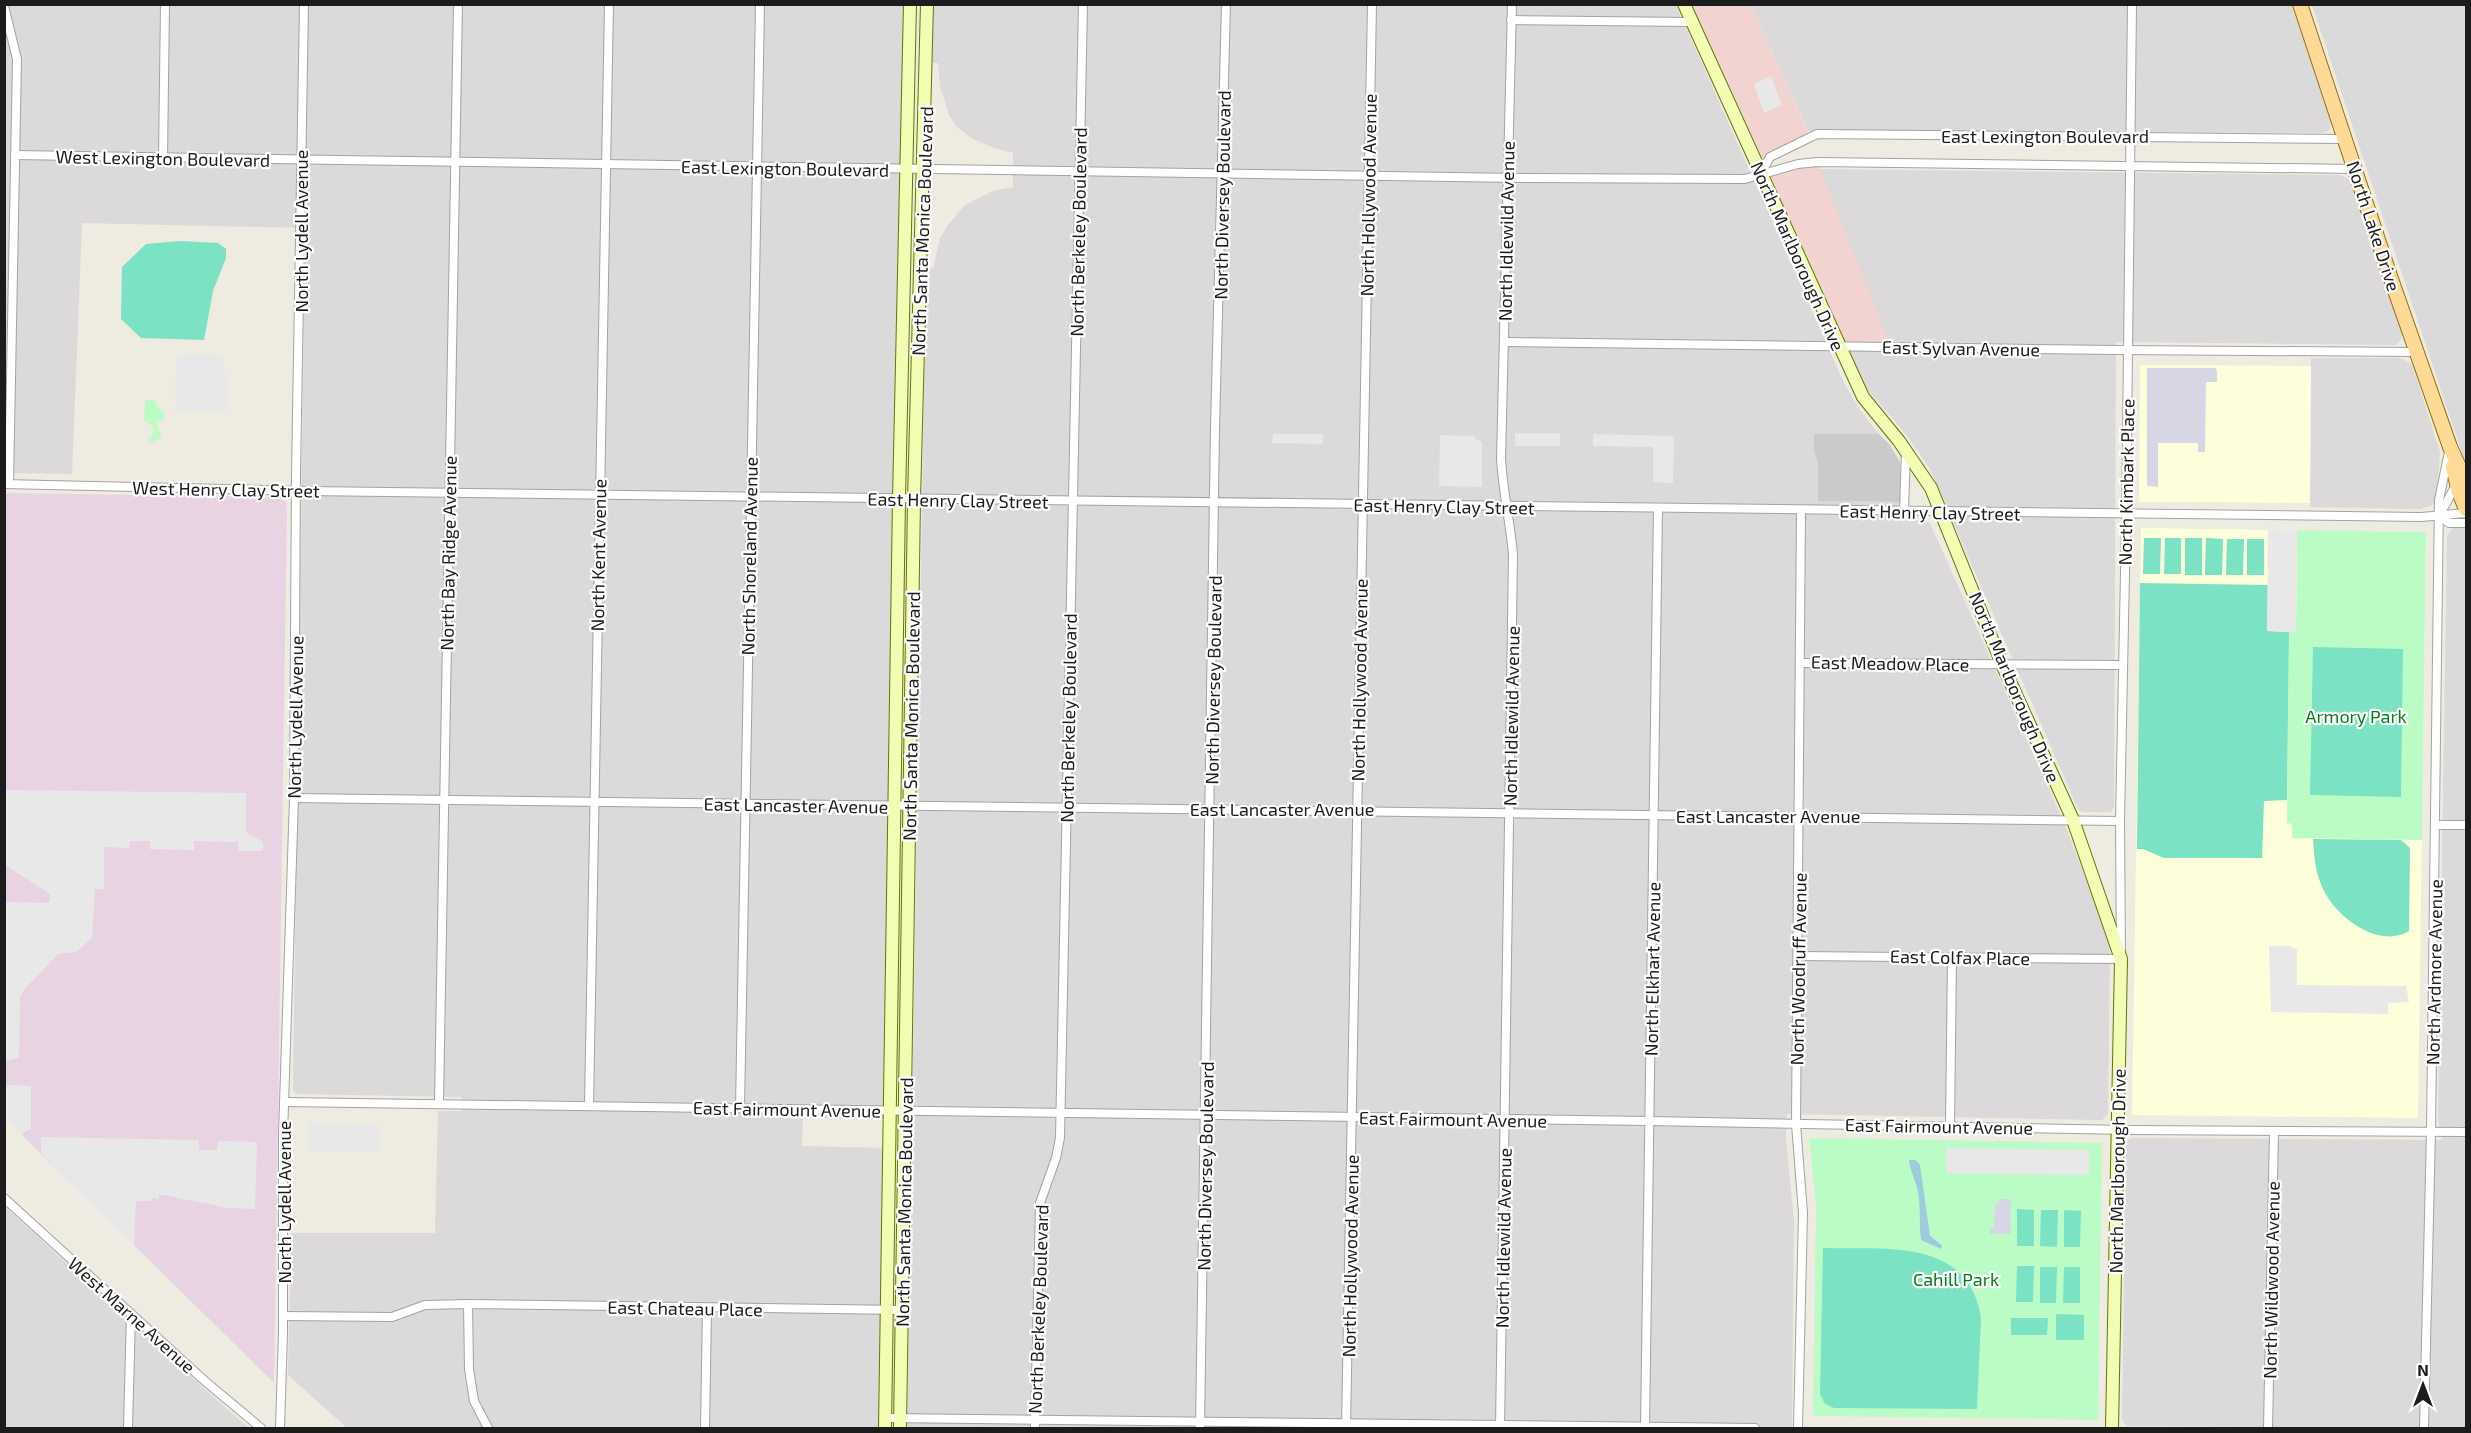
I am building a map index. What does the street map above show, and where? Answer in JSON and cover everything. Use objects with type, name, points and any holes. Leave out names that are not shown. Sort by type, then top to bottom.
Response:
[{"type":"main road","name":"North Lake Drive","points":[[2300,4],[2344,139],[2462,480],[2466,509]]},
{"type":"street","points":[[163,158],[165,4]]},
{"type":"street","name":"North Lydell Avenue","points":[[280,1428],[285,1102],[294,798],[296,491],[304,4]]},
{"type":"street","name":"North Bay Ridge Avenue","points":[[440,1102],[448,492],[458,4]]},
{"type":"street","name":"North Kent Avenue","points":[[589,1106],[609,4]]},
{"type":"street","name":"North Shoreland Avenue","points":[[740,1108],[760,4]]},
{"type":"street","name":"North Santa Monica Boulevard","points":[[886,1423],[899,499],[910,4]]},
{"type":"street","name":"North Santa Monica Boulevard","points":[[900,1423],[914,500],[927,4]]},
{"type":"street","name":"North Berkeley Boulevard","points":[[1035,1424],[1040,1203],[1056,1158],[1060,1114],[1083,4]]},
{"type":"street","name":"North Diversey Boulevard","points":[[1200,1425],[1215,503],[1226,4]]},
{"type":"street","name":"North Hollywood Avenue","points":[[1346,1426],[1372,4]]},
{"type":"street","name":"North Idlewild Avenue","points":[[1500,1427],[1513,554],[1507,507],[1503,494],[1501,459],[1512,4]]},
{"type":"street","name":"North Marlborough Drive","points":[[1684,4],[1863,397],[1906,450],[1931,488],[2002,664],[2073,820],[2121,959],[2112,1428]]},
{"type":"street","name":"North Kimbark Place","points":[[2121,959],[2120,820],[2132,4]]},
{"type":"street","points":[[7,484],[17,59],[8,6]]},
{"type":"street","points":[[1511,20],[1691,22]]},
{"type":"street","name":"East Lexington Boulevard","points":[[1761,173],[1770,157],[1817,134],[2344,139]]},
{"type":"street","name":"West Lexington Boulevard","points":[[15,155],[455,163]]},
{"type":"street","name":"East Lexington Boulevard","points":[[455,163],[1079,173],[1745,179],[1798,164],[1817,162],[2355,169]]},
{"type":"street","name":"East Sylvan Avenue","points":[[1504,342],[2418,352]]},
{"type":"street","name":"North Ardmore Avenue","points":[[2424,1428],[2436,825],[2439,500],[2450,447]]},
{"type":"street","points":[[1904,511],[1906,450]]},
{"type":"street","points":[[2439,516],[2462,480]]},
{"type":"street","name":"West Henry Clay Street","points":[[7,484],[448,492]]},
{"type":"street","name":"East Henry Clay Street","points":[[448,492],[914,500],[2126,514],[2439,516],[2449,513],[2466,513]]},
{"type":"street","name":"North Elkhart Avenue","points":[[1645,1428],[1658,508]]},
{"type":"street","name":"North Woodruff Avenue","points":[[1798,1428],[1803,1213],[1796,1124],[1802,510]]},
{"type":"street","name":"East Henry Clay Street","points":[[2439,516],[2449,523],[2466,523]]},
{"type":"street","name":"East Meadow Place","points":[[1801,663],[2123,665]]},
{"type":"street","name":"East Lancaster Avenue","points":[[294,798],[2120,820]]},
{"type":"street","points":[[2436,825],[2466,825]]},
{"type":"street","name":"East Colfax Place","points":[[1798,956],[2121,959]]},
{"type":"street","points":[[1950,1126],[1953,957]]},
{"type":"street","name":"East Fairmount Avenue","points":[[285,1102],[440,1102],[905,1112],[1650,1121],[2118,1130],[2466,1132]]},
{"type":"street","name":"North Wildwood Avenue","points":[[2268,1428],[2274,1132]]},
{"type":"street","name":"West Marne Avenue","points":[[4,1198],[130,1314],[261,1428]]},
{"type":"street","points":[[468,1304],[469,1369],[474,1401],[488,1428]]},
{"type":"street","name":"East Chateau Place","points":[[283,1316],[392,1317],[425,1305],[468,1304],[903,1310]]},
{"type":"street","points":[[705,1428],[707,1308]]},
{"type":"street","points":[[128,1428],[130,1314]]},
{"type":"street","points":[[886,1423],[1755,1428]]},
{"type":"shaded area","points":[[5,5],[904,5],[884,1119],[803,1118],[802,1146],[884,1148],[879,1428],[347,1428],[288,1375],[291,1233],[435,1233],[438,1111],[462,1111],[462,1097],[297,1094],[293,1090],[305,228],[82,223],[72,474],[5,473]]},
{"type":"shaded area","points":[[933,5],[1676,5],[1844,383],[1860,410],[1879,434],[1814,434],[1814,451],[1818,463],[1818,501],[1900,502],[1900,519],[1930,523],[2067,830],[2110,943],[2108,1114],[2102,1120],[1787,1114],[1786,1138],[1794,1222],[1792,1428],[907,1428],[926,268],[933,269],[940,238],[965,205],[993,191],[1013,187],[1013,153],[971,138],[956,126],[949,115],[940,86],[938,63],[932,63]]},
{"type":"shaded area","points":[[1684,5],[1751,5],[1810,137],[1770,157],[1761,173],[1817,162],[1892,348],[1838,346]]},
{"type":"shaded area","points":[[1751,5],[2292,5],[2331,121],[2330,130],[2323,133],[1808,131]]},
{"type":"shaded area","points":[[2312,5],[2466,5],[2466,465]]},
{"type":"shaded area","points":[[1771,76],[1782,105],[1764,113],[1754,84]]},
{"type":"shaded area","points":[[1819,169],[2340,175],[2349,179],[2402,333],[2401,340],[2396,345],[2116,342],[2114,806],[2111,812],[2082,812],[2078,809],[1930,469],[1905,433],[1870,393],[1838,346]]},
{"type":"shaded area","points":[[176,354],[223,355],[223,373],[228,373],[227,411],[175,412]]},
{"type":"shaded area","points":[[2311,358],[2400,358],[2412,364],[2440,452],[2437,494],[2433,505],[2422,509],[2310,507]]},
{"type":"shaded area","points":[[2140,365],[2311,366],[2310,503],[2139,502]]},
{"type":"shaded area","points":[[2147,368],[2216,368],[2217,372],[2217,382],[2206,382],[2205,452],[2198,452],[2198,443],[2158,443],[2158,487],[2147,486]]},
{"type":"shaded area","points":[[1515,433],[1560,433],[1560,446],[1515,446]]},
{"type":"shaded area","points":[[1273,434],[1323,434],[1323,444],[1272,443]]},
{"type":"shaded area","points":[[1593,434],[1674,436],[1673,483],[1653,482],[1653,447],[1593,446]]},
{"type":"shaded area","points":[[1814,434],[1879,434],[1890,445],[1900,462],[1900,502],[1818,501],[1818,463],[1814,451]]},
{"type":"shaded area","points":[[1440,435],[1475,436],[1475,439],[1482,442],[1482,487],[1439,486]]},
{"type":"shaded area","points":[[4,493],[273,497],[285,501],[287,508],[274,1383],[5,1118]]},
{"type":"shaded area","points":[[2453,527],[2466,528],[2466,1428],[2126,1426],[2122,1420],[2126,1144],[2128,1140],[2132,1138],[2442,1140],[2438,1119],[2447,535]]},
{"type":"shaded area","points":[[2141,528],[2426,532],[2418,1118],[2132,1115]]},
{"type":"shaded area","points":[[2268,530],[2297,530],[2296,632],[2267,631]]},
{"type":"shaded area","points":[[5,790],[246,793],[246,832],[263,842],[263,851],[239,851],[238,842],[194,841],[194,850],[150,849],[150,841],[130,841],[129,848],[104,847],[104,889],[95,889],[92,938],[76,952],[58,954],[24,990],[20,997],[19,1058],[5,1061],[5,902],[48,903],[50,894],[5,865]]},
{"type":"shaded area","points":[[2269,946],[2290,946],[2297,950],[2297,985],[2406,986],[2409,1002],[2388,1003],[2388,1014],[2271,1012]]},
{"type":"shaded area","points":[[5,1085],[31,1086],[31,1129],[21,1134],[5,1118]]},
{"type":"shaded area","points":[[308,1123],[380,1124],[380,1152],[308,1152]]},
{"type":"shaded area","points":[[41,1137],[199,1140],[199,1150],[217,1150],[218,1141],[257,1142],[255,1209],[229,1208],[163,1195],[159,1195],[159,1199],[152,1198],[150,1201],[136,1201],[134,1246],[41,1153]]},
{"type":"shaded area","points":[[1946,1148],[2089,1150],[2089,1175],[1946,1173]]},
{"type":"shaded area","points":[[1999,1199],[2011,1199],[2010,1234],[1990,1234],[1990,1229],[1994,1228],[1995,1203],[1999,1203]]},
{"type":"shaded area","points":[[4,1206],[229,1411],[249,1428],[5,1428]]},
{"type":"green space","points":[[181,241],[218,243],[226,249],[226,258],[213,291],[204,340],[141,338],[121,319],[122,267],[146,244]]},
{"type":"green space","points":[[145,400],[156,400],[156,405],[165,414],[164,420],[156,421],[162,439],[157,439],[152,443],[147,439],[152,436],[154,427],[144,421]]},
{"type":"green space","name":"Armory Park","points":[[2297,530],[2426,532],[2422,840],[2292,838],[2292,824],[2287,823],[2289,632],[2296,632]]},
{"type":"green space","points":[[2144,538],[2161,538],[2160,574],[2143,574]]},
{"type":"green space","points":[[2165,538],[2181,538],[2181,574],[2164,574]]},
{"type":"green space","points":[[2185,538],[2202,538],[2202,575],[2185,575]]},
{"type":"green space","points":[[2206,538],[2223,539],[2222,575],[2205,575]]},
{"type":"green space","points":[[2227,539],[2244,539],[2243,575],[2226,575]]},
{"type":"green space","points":[[2247,539],[2264,539],[2264,575],[2247,575]]},
{"type":"green space","points":[[2140,583],[2268,585],[2267,631],[2289,632],[2287,800],[2264,801],[2262,858],[2164,858],[2143,849],[2137,849]]},
{"type":"green space","points":[[2313,647],[2403,649],[2401,797],[2310,795]]},
{"type":"green space","points":[[2313,839],[2401,840],[2410,848],[2409,931],[2397,936],[2384,936],[2370,933],[2346,918],[2335,907],[2321,884],[2316,868]]},
{"type":"green space","name":"Cahill Park","points":[[1809,1138],[2102,1143],[2098,1420],[1813,1416],[1816,1206]]},
{"type":"green space","points":[[2017,1209],[2034,1210],[2034,1246],[2017,1246]]},
{"type":"green space","points":[[2041,1210],[2058,1210],[2057,1247],[2040,1246]]},
{"type":"green space","points":[[2064,1210],[2081,1211],[2080,1247],[2064,1247]]},
{"type":"green space","points":[[1823,1248],[1894,1249],[1918,1253],[1939,1259],[1957,1271],[1971,1288],[1981,1315],[1977,1409],[1834,1408],[1825,1404],[1820,1394]]},
{"type":"green space","points":[[2017,1266],[2034,1266],[2033,1302],[2016,1302]]},
{"type":"green space","points":[[2040,1267],[2057,1267],[2056,1303],[2040,1303]]},
{"type":"green space","points":[[2064,1267],[2080,1267],[2080,1303],[2063,1303]]},
{"type":"green space","points":[[2056,1314],[2084,1315],[2084,1340],[2056,1340]]},
{"type":"green space","points":[[2011,1318],[2048,1318],[2047,1335],[2011,1335]]},
{"type":"water","points":[[1909,1160],[1916,1160],[1920,1165],[1930,1236],[1942,1245],[1941,1249],[1921,1240],[1919,1198]]}]
